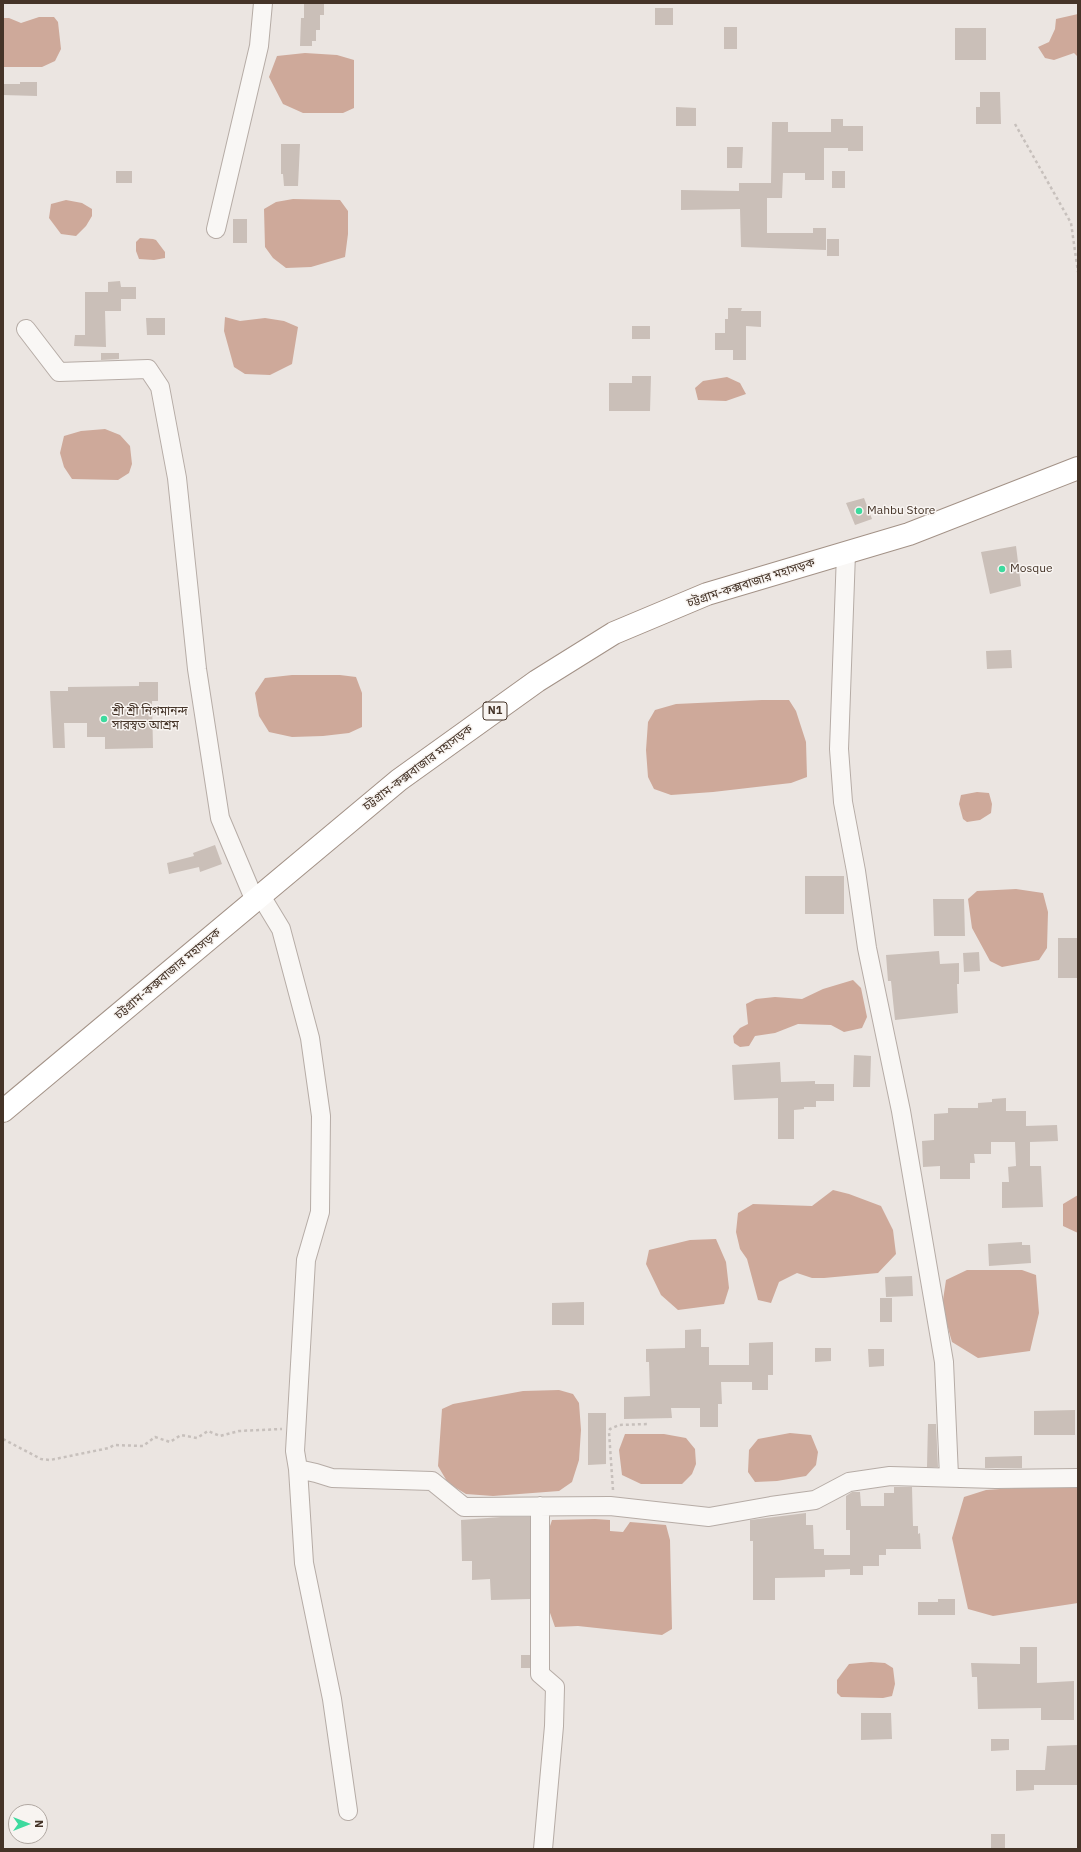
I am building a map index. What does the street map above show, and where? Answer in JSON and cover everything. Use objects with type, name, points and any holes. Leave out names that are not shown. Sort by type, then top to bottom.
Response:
[{"type":"highway","name":"চট্টগ্রাম-কক্সবাজার মহাসড়ক","points":[[3,1112],[399,780],[536,681],[614,633],[707,594],[909,534],[1078,468]]},
{"type":"street","points":[[216,229],[259,46],[263,3]]},
{"type":"street","points":[[26,329],[59,372],[148,369],[160,387],[177,478],[197,668],[220,818],[258,898],[281,929],[310,1038],[321,1116],[320,1212],[306,1260],[295,1451],[298,1469],[304,1563],[332,1699],[348,1811]]},
{"type":"street","points":[[846,553],[839,749],[843,802],[856,871],[867,948],[901,1112],[944,1362],[949,1476]]},
{"type":"street","points":[[298,1469],[332,1478],[432,1481],[464,1507],[615,1506],[709,1517],[815,1500],[849,1482],[890,1476],[949,1476],[996,1479],[1078,1478]]},
{"type":"street","points":[[540,1506],[540,1674],[555,1687],[554,1726],[543,1849]]},
{"type":"path","points":[[1015,124],[1071,223],[1078,272]]},
{"type":"path","points":[[615,1506],[611,1476],[610,1429],[619,1425],[649,1424]]},
{"type":"path","points":[[3,1439],[41,1459],[50,1460],[109,1448],[114,1445],[143,1446],[155,1437],[170,1442],[181,1435],[197,1438],[208,1431],[220,1436],[238,1431],[297,1428]]},
{"type":"shaded area","points":[[1078,14],[1078,57],[1074,53],[1054,60],[1045,58],[1038,47],[1049,42],[1055,29],[1056,19]]},
{"type":"shaded area","points":[[39,17],[54,17],[58,22],[61,49],[55,61],[42,67],[3,67],[3,18],[9,18],[21,23]]},
{"type":"shaded area","points":[[305,53],[337,55],[354,60],[354,108],[343,113],[303,113],[283,104],[269,77],[277,56]]},
{"type":"shaded area","points":[[293,199],[340,200],[348,211],[348,234],[345,257],[311,267],[286,268],[273,258],[265,247],[264,209],[276,202]]},
{"type":"shaded area","points":[[66,200],[82,203],[92,209],[92,216],[86,226],[76,236],[61,234],[49,218],[51,204]]},
{"type":"shaded area","points":[[140,238],[156,240],[165,252],[165,258],[154,260],[139,259],[136,251],[136,242]]},
{"type":"shaded area","points":[[225,317],[240,321],[265,318],[284,321],[298,327],[292,364],[270,375],[245,374],[234,367],[224,331]]},
{"type":"shaded area","points":[[727,377],[740,383],[746,394],[726,401],[698,400],[695,388],[703,381]]},
{"type":"shaded area","points":[[105,429],[120,435],[130,446],[132,464],[129,473],[118,480],[72,479],[64,467],[60,453],[64,436],[81,431]]},
{"type":"shaded area","points":[[292,675],[340,675],[356,677],[362,693],[362,727],[349,733],[323,736],[292,737],[269,732],[259,716],[255,693],[265,678]]},
{"type":"shaded area","points":[[789,700],[796,711],[806,742],[807,777],[791,783],[713,792],[671,795],[654,789],[648,777],[646,750],[648,722],[655,710],[676,704]]},
{"type":"shaded area","points":[[977,792],[989,793],[992,804],[991,813],[980,820],[967,822],[963,819],[959,804],[961,795]]},
{"type":"shaded area","points":[[1016,889],[1043,893],[1048,912],[1047,948],[1039,960],[1002,967],[990,961],[972,928],[968,899],[977,891]]},
{"type":"shaded area","points":[[853,980],[861,988],[867,1017],[862,1028],[844,1032],[831,1025],[798,1024],[775,1033],[755,1036],[749,1046],[740,1047],[734,1043],[733,1036],[740,1028],[748,1024],[746,1004],[756,999],[775,997],[802,999],[823,989]]},
{"type":"shaded area","points":[[833,1190],[849,1194],[881,1206],[893,1230],[896,1254],[878,1273],[812,1278],[797,1273],[779,1282],[771,1303],[758,1300],[747,1259],[740,1249],[736,1232],[738,1213],[753,1204],[812,1206]]},
{"type":"shaded area","points":[[1078,1195],[1078,1233],[1063,1226],[1063,1204]]},
{"type":"shaded area","points":[[716,1239],[726,1262],[729,1288],[724,1304],[678,1310],[661,1295],[646,1264],[649,1250],[690,1240]]},
{"type":"shaded area","points":[[967,1270],[1022,1270],[1036,1275],[1039,1313],[1030,1351],[978,1358],[952,1342],[942,1307],[946,1280]]},
{"type":"shaded area","points":[[559,1390],[573,1394],[579,1403],[581,1430],[579,1460],[572,1482],[559,1491],[493,1496],[466,1494],[448,1483],[438,1466],[442,1409],[453,1404],[523,1391]]},
{"type":"shaded area","points":[[790,1433],[811,1435],[818,1452],[816,1465],[806,1476],[777,1481],[755,1482],[748,1472],[749,1450],[758,1439]]},
{"type":"shaded area","points":[[625,1434],[664,1434],[686,1438],[695,1449],[696,1464],[692,1474],[682,1484],[641,1484],[622,1475],[619,1450]]},
{"type":"shaded area","points":[[1078,1484],[1078,1603],[993,1616],[968,1609],[952,1538],[964,1497],[986,1490]]},
{"type":"shaded area","points":[[552,1520],[610,1520],[610,1531],[623,1532],[630,1522],[666,1525],[670,1540],[672,1629],[662,1635],[578,1626],[555,1627],[549,1610],[550,1526]]},
{"type":"shaded area","points":[[871,1662],[885,1663],[893,1668],[895,1684],[892,1696],[883,1698],[841,1697],[837,1693],[837,1680],[849,1664]]},
{"type":"building","points":[[304,3],[324,3],[324,15],[320,15],[320,30],[316,30],[316,41],[312,41],[312,46],[300,46],[301,18],[304,18]]},
{"type":"building","points":[[655,8],[673,8],[673,25],[655,25]]},
{"type":"building","points":[[724,27],[737,27],[737,49],[724,49]]},
{"type":"building","points":[[955,28],[986,28],[986,60],[955,60]]},
{"type":"building","points":[[20,82],[37,82],[37,96],[3,95],[3,84],[20,84]]},
{"type":"building","points":[[980,92],[1000,92],[1001,124],[976,124],[976,107],[980,107]]},
{"type":"building","points":[[676,107],[696,108],[696,126],[676,126]]},
{"type":"building","points":[[831,119],[843,119],[843,126],[863,126],[863,151],[848,151],[848,148],[824,148],[824,180],[805,180],[805,173],[783,173],[782,198],[767,198],[767,233],[813,233],[813,228],[826,228],[826,250],[741,247],[740,209],[681,210],[681,190],[739,191],[739,183],[771,183],[772,122],[788,122],[788,132],[831,132]]},
{"type":"building","points":[[281,144],[300,144],[298,186],[284,186],[283,174],[281,174]]},
{"type":"building","points":[[727,147],[743,147],[742,168],[727,168]]},
{"type":"building","points":[[116,171],[132,171],[132,183],[116,183]]},
{"type":"building","points":[[832,171],[845,171],[845,188],[832,188]]},
{"type":"building","points":[[233,219],[247,219],[247,243],[233,243]]},
{"type":"building","points":[[827,239],[839,239],[839,256],[827,256]]},
{"type":"building","points":[[120,281],[121,287],[136,287],[136,299],[121,299],[121,311],[105,311],[106,347],[74,346],[75,335],[85,335],[85,292],[108,292],[108,282]]},
{"type":"building","points":[[728,308],[742,308],[741,311],[761,311],[761,327],[746,326],[746,360],[733,360],[733,350],[715,350],[715,333],[725,333],[725,319],[728,319]]},
{"type":"building","points":[[146,318],[165,318],[165,335],[147,335]]},
{"type":"building","points":[[632,326],[650,326],[650,339],[632,339]]},
{"type":"building","points":[[101,353],[119,353],[119,359],[101,360]]},
{"type":"building","points":[[632,376],[651,376],[650,411],[609,411],[609,383],[632,383]]},
{"type":"building","name":"Mahbu Store","points":[[864,498],[872,519],[855,525],[846,503]]},
{"type":"building","name":"Mosque","points":[[1016,546],[1021,586],[990,594],[981,552]]},
{"type":"building","points":[[1011,650],[1012,668],[987,669],[986,651]]},
{"type":"building","name":"শ্রী শ্রী নিগমানন্দ সারস্বত আশ্রম","points":[[139,682],[158,682],[158,701],[152,701],[153,748],[105,749],[105,737],[87,737],[87,723],[64,723],[65,748],[53,748],[50,691],[68,691],[68,687],[139,686]]},
{"type":"building","points":[[215,845],[222,864],[200,872],[199,867],[169,874],[167,863],[194,856],[193,853]]},
{"type":"building","points":[[805,876],[844,876],[844,914],[805,914]]},
{"type":"building","points":[[933,899],[964,899],[965,936],[934,936]]},
{"type":"building","points":[[1058,938],[1078,938],[1078,978],[1058,978]]},
{"type":"building","points":[[939,951],[940,964],[959,963],[959,984],[957,984],[958,1013],[895,1020],[891,981],[888,981],[886,955]]},
{"type":"building","points":[[979,952],[980,971],[964,972],[963,953]]},
{"type":"building","points":[[854,1055],[871,1056],[870,1087],[853,1087]]},
{"type":"building","points":[[780,1062],[781,1082],[815,1081],[815,1084],[834,1084],[834,1101],[816,1101],[816,1107],[804,1107],[804,1109],[794,1110],[794,1139],[778,1139],[778,1098],[734,1100],[732,1065]]},
{"type":"building","points":[[1006,1098],[1006,1111],[1026,1111],[1026,1126],[1057,1125],[1058,1141],[1030,1142],[1030,1166],[1041,1166],[1043,1207],[1002,1208],[1002,1182],[1009,1182],[1008,1167],[1016,1166],[1015,1142],[991,1142],[991,1154],[974,1154],[975,1163],[970,1163],[970,1179],[940,1179],[940,1166],[923,1167],[922,1141],[934,1140],[934,1114],[948,1113],[948,1108],[978,1108],[978,1103],[992,1102],[992,1099]]},
{"type":"building","points":[[1022,1242],[1022,1245],[1030,1245],[1031,1263],[989,1266],[988,1244]]},
{"type":"building","points":[[912,1276],[913,1296],[886,1297],[885,1277]]},
{"type":"building","points":[[880,1298],[892,1298],[892,1322],[880,1322]]},
{"type":"building","points":[[584,1302],[584,1325],[552,1325],[552,1303]]},
{"type":"building","points":[[701,1329],[701,1347],[709,1347],[709,1365],[749,1365],[749,1343],[773,1342],[773,1375],[768,1375],[768,1390],[752,1390],[752,1382],[721,1382],[722,1404],[718,1404],[718,1427],[700,1427],[700,1408],[671,1408],[672,1418],[624,1419],[624,1397],[650,1396],[649,1362],[646,1362],[646,1349],[685,1348],[685,1330]]},
{"type":"building","points":[[815,1348],[831,1348],[831,1361],[815,1362]]},
{"type":"building","points":[[868,1349],[884,1349],[884,1366],[869,1367]]},
{"type":"building","points":[[1075,1410],[1075,1435],[1034,1435],[1034,1411]]},
{"type":"building","points":[[588,1413],[606,1413],[606,1464],[588,1465]]},
{"type":"building","points":[[928,1424],[936,1424],[938,1467],[927,1467]]},
{"type":"building","points":[[1022,1456],[1022,1468],[985,1468],[985,1457]]},
{"type":"building","points":[[894,1487],[912,1487],[913,1526],[918,1526],[921,1549],[886,1549],[886,1555],[879,1555],[879,1566],[863,1566],[863,1575],[850,1575],[850,1569],[825,1570],[825,1577],[775,1578],[775,1600],[753,1600],[753,1541],[750,1541],[750,1520],[806,1513],[806,1525],[813,1525],[814,1549],[824,1549],[824,1555],[850,1555],[850,1530],[846,1530],[846,1496],[852,1492],[860,1492],[861,1506],[884,1506],[884,1493],[894,1493]]},
{"type":"building","points":[[501,1517],[530,1517],[530,1599],[491,1600],[490,1579],[472,1580],[472,1561],[462,1561],[461,1520]]},
{"type":"building","points":[[938,1599],[955,1599],[955,1615],[918,1615],[918,1602],[938,1602]]},
{"type":"building","points":[[1020,1647],[1037,1647],[1037,1683],[1074,1681],[1074,1720],[1041,1720],[1041,1708],[978,1709],[977,1677],[972,1677],[971,1663],[1020,1664]]},
{"type":"building","points":[[521,1655],[530,1655],[530,1668],[521,1668]]},
{"type":"building","points":[[861,1713],[891,1713],[892,1739],[861,1740]]},
{"type":"building","points":[[991,1739],[1009,1739],[1009,1750],[991,1751]]},
{"type":"building","points":[[1078,1745],[1078,1785],[1034,1785],[1034,1790],[1016,1791],[1016,1770],[1045,1770],[1047,1746]]},
{"type":"building","points":[[991,1834],[1005,1834],[1005,1849],[991,1849]]},
{"type":"place","name":"Mahbu Store","points":[[859,511]]},
{"type":"place","name":"Mosque","points":[[1002,569]]},
{"type":"place","name":"শ্রী শ্রী নিগমানন্দ সারস্বত আশ্রম","points":[[104,719]]}]
